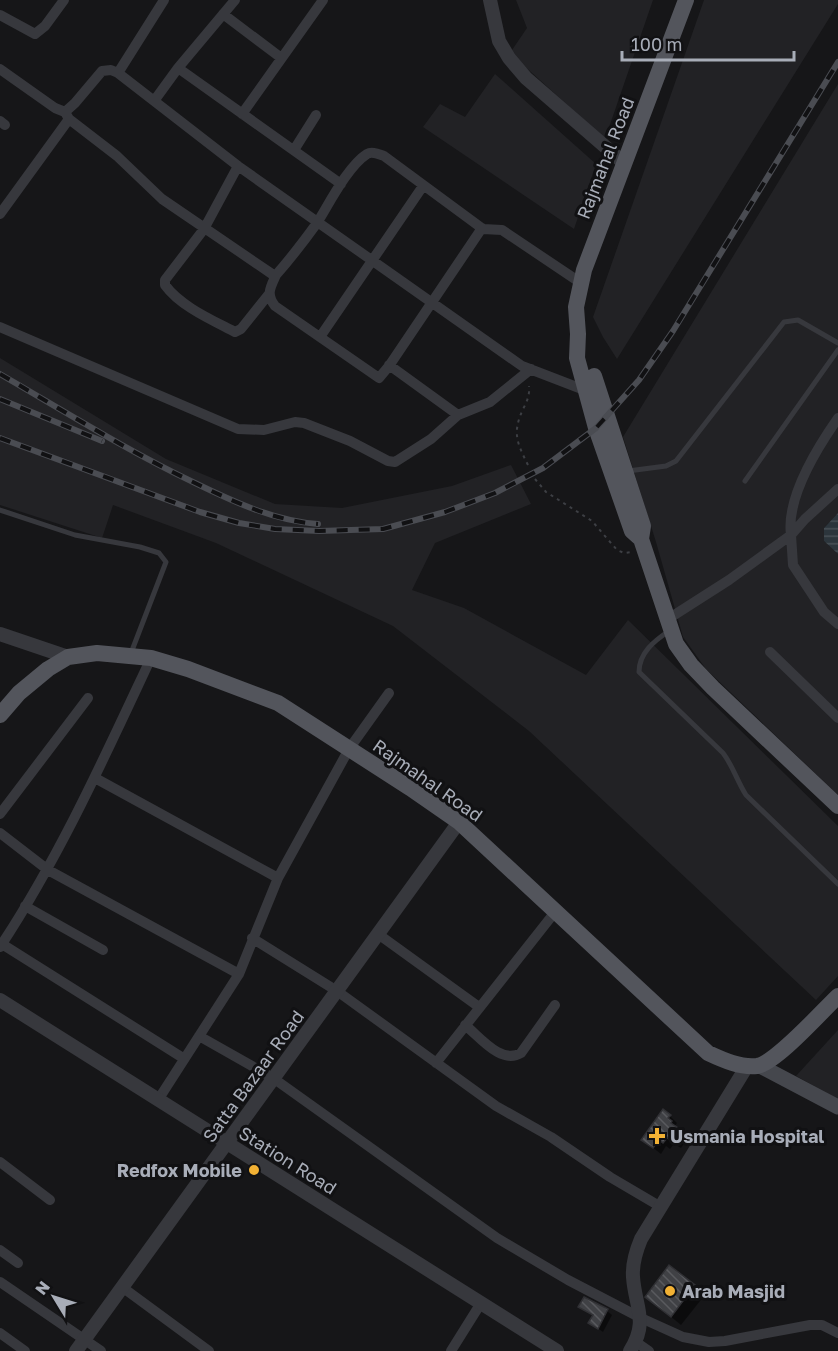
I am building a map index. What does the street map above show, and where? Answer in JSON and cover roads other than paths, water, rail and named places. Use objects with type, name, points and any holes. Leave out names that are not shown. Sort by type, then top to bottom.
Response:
[{"type":"main road","name":"Rajmahal Road","points":[[643,545],[632,531],[596,428],[577,358],[576,307],[581,283],[600,226],[687,0]]},
{"type":"main road","name":"Rajmahal Road","points":[[578,334],[588,357],[643,526],[643,545],[669,625],[681,651],[713,688],[838,806]]},
{"type":"main road","name":"Rajmahal Road","points":[[0,715],[30,683],[48,669],[68,657],[97,653],[151,657],[278,703],[459,822],[708,1053],[726,1061],[753,1066]]},
{"type":"main road","points":[[753,1066],[778,1055],[838,996]]},
{"type":"main road","points":[[753,1066],[838,1107]]},
{"type":"street","points":[[0,15],[35,34],[45,26],[64,0]]},
{"type":"street","points":[[118,73],[164,0]]},
{"type":"street","points":[[154,101],[178,68],[235,0]]},
{"type":"street","points":[[242,114],[322,0]]},
{"type":"street","points":[[490,0],[499,41],[509,58],[526,78],[624,163]]},
{"type":"street","points":[[223,14],[280,57]]},
{"type":"street","points":[[178,68],[341,184]]},
{"type":"street","points":[[0,69],[67,116],[117,156],[162,199],[276,275]]},
{"type":"street","points":[[0,214],[75,103],[102,71],[111,70],[118,73],[238,166],[529,371],[587,391]]},
{"type":"street","points":[[294,150],[316,115]]},
{"type":"street","points":[[238,166],[204,229],[165,279],[165,285],[169,291],[189,306],[235,332],[241,329],[269,294],[276,275],[317,222],[341,184],[368,153],[384,156],[482,228],[502,230],[581,283]]},
{"type":"street","points":[[320,337],[423,186]]},
{"type":"street","points":[[269,294],[275,306],[379,378],[482,228]]},
{"type":"street","points":[[0,327],[238,429],[264,430],[295,422],[304,423],[350,441],[388,461],[395,462],[431,440],[458,415],[490,402],[529,371]]},
{"type":"street","points":[[389,365],[458,415]]},
{"type":"street","points":[[838,418],[821,442],[808,467],[790,523],[793,566],[824,612],[838,624]]},
{"type":"street","points":[[669,625],[791,536],[805,519],[838,489]]},
{"type":"street","points":[[0,634],[68,657]]},
{"type":"street","points":[[770,652],[838,718]]},
{"type":"street","points":[[151,657],[95,778],[48,870],[1,945],[183,1058]]},
{"type":"street","points":[[158,1100],[239,974],[278,878],[349,750],[388,693]]},
{"type":"street","points":[[0,813],[88,698]]},
{"type":"street","points":[[95,778],[278,878]]},
{"type":"street","name":"Satta Bazaar Road","points":[[76,1351],[459,822]]},
{"type":"street","points":[[0,833],[48,870],[239,974]]},
{"type":"street","points":[[25,906],[103,950]]},
{"type":"street","points":[[436,1063],[555,912]]},
{"type":"street","points":[[378,934],[479,1007]]},
{"type":"street","points":[[252,938],[337,991],[496,1106],[551,1137],[602,1172],[661,1207]]},
{"type":"street","name":"Station Road","points":[[0,1000],[557,1351]]},
{"type":"street","points":[[465,1025],[503,1056],[513,1056],[521,1053],[555,1005]]},
{"type":"street","points":[[200,1036],[273,1078],[497,1238],[568,1280],[641,1318],[683,1337],[709,1342],[725,1341],[810,1324],[822,1325],[838,1333]]},
{"type":"street","points":[[649,1351],[633,1346],[641,1318],[633,1276],[634,1256],[641,1239],[661,1207],[753,1066]]},
{"type":"street","points":[[0,1162],[50,1200]]},
{"type":"street","points":[[0,1250],[18,1263]]},
{"type":"street","points":[[0,1282],[101,1351]]},
{"type":"street","points":[[122,1287],[209,1351]]},
{"type":"street","points":[[451,1351],[481,1303]]},
{"type":"street","points":[[0,1333],[25,1351]]},
{"type":"lane","points":[[624,471],[666,466],[676,461],[784,322],[798,320],[838,343]]},
{"type":"lane","points":[[745,481],[838,350]]},
{"type":"lane","points":[[0,510],[75,535],[140,547],[159,553],[166,562],[130,654]]},
{"type":"lane","points":[[669,625],[642,657],[639,672],[723,753],[730,762],[736,779],[746,795],[838,884]]},
{"type":"railway","points":[[0,438],[200,512],[239,523],[275,529],[319,531],[383,529],[445,512],[495,493],[543,468],[596,428],[639,380],[673,331],[838,62]]},
{"type":"railway","points":[[0,374],[119,444],[208,489],[269,514],[318,524]]},
{"type":"railway","points":[[0,399],[102,441]]},
{"type":"place","name":"Usmania Hospital","points":[[657,1136]]},
{"type":"place","name":"Redfox Mobile","points":[[254,1170]]},
{"type":"place","name":"Arab Masjid","points":[[670,1291]]}]
